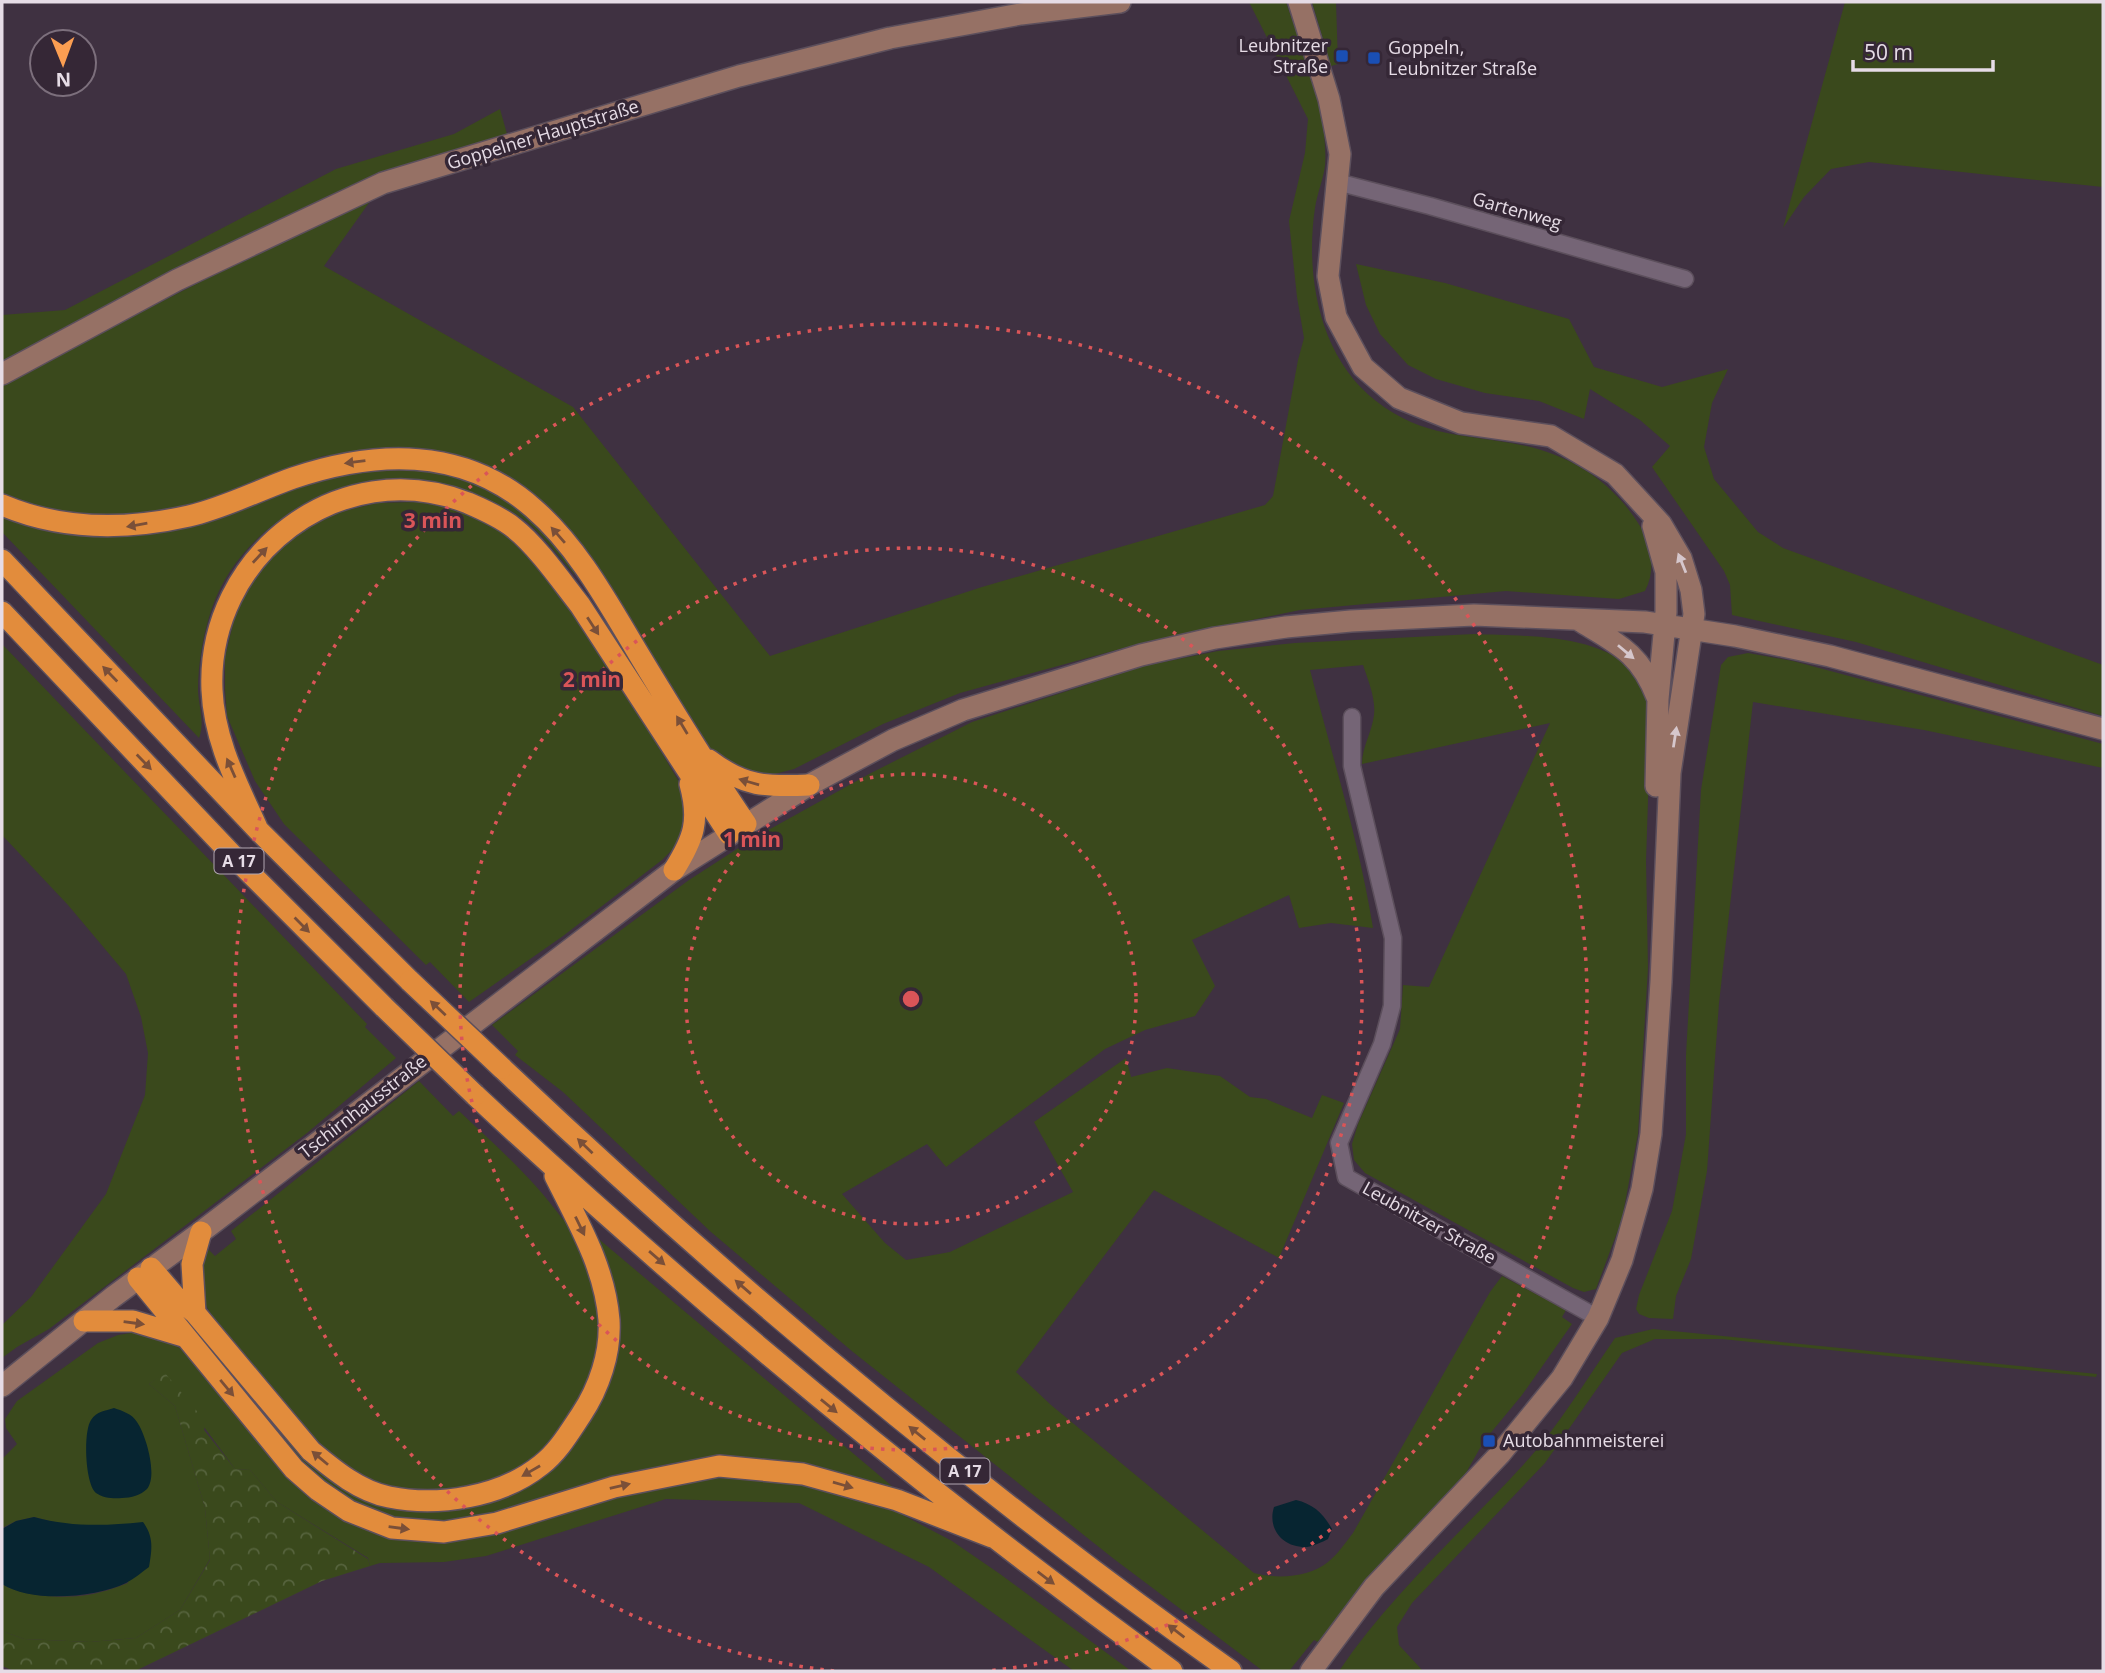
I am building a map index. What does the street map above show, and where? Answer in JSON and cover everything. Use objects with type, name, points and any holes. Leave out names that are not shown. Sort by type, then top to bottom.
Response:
[{"type":"highway","points":[[2,505],[17,512],[57,522],[124,527],[191,516],[339,464],[397,457],[425,459],[467,469],[500,485],[533,508],[591,576],[698,752],[737,829]]},
{"type":"highway","points":[[258,830],[223,750],[215,718],[212,689],[214,654],[223,614],[236,586],[256,557],[286,530],[313,511],[374,491],[418,490],[470,503],[514,528],[554,570],[580,605],[687,772],[737,829]]},
{"type":"highway","name":"A 17","points":[[2,560],[258,830],[410,981],[601,1162],[847,1376],[996,1496],[1231,1671]]},
{"type":"highway","name":"A 17","points":[[2,612],[239,862],[384,1007],[550,1165],[818,1397],[992,1537],[1172,1671]]},
{"type":"highway","points":[[698,752],[726,773],[744,782],[767,787],[808,785]]},
{"type":"highway","points":[[674,870],[691,843],[696,807],[687,772]]},
{"type":"highway","points":[[145,1273],[195,1313],[311,1451],[355,1484],[388,1497],[434,1501],[477,1495],[507,1484],[541,1466],[563,1443],[588,1405],[604,1371],[609,1322],[602,1278],[591,1249],[550,1165]]},
{"type":"highway","points":[[195,1313],[192,1264],[201,1232]]},
{"type":"highway","points":[[145,1273],[183,1336],[294,1469],[318,1490],[349,1511],[391,1528],[444,1532],[497,1523],[614,1486],[719,1466],[803,1474],[897,1500],[992,1537]]},
{"type":"highway","points":[[84,1321],[133,1321],[183,1336]]},
{"type":"street","name":"Goppelner Hauptstraße","points":[[2,374],[177,280],[383,183],[739,76],[890,38],[1021,14],[1119,2]]},
{"type":"street","points":[[1299,2],[1329,99],[1340,153],[1328,276],[1336,317],[1363,366],[1399,398],[1461,423],[1551,436],[1615,474],[1661,524],[1681,558],[1691,590],[1693,629],[1670,773],[1651,1134],[1642,1189],[1622,1260],[1598,1318],[1562,1378],[1521,1431],[1374,1587],[1311,1671]]},
{"type":"street","name":"Gartenweg","points":[[1337,182],[1685,279]]},
{"type":"street","points":[[1640,499],[1653,526],[1666,572],[1658,699],[1653,904],[1661,982]]},
{"type":"street","name":"Tschirnhausstraße","points":[[2,1386],[145,1273],[674,870],[808,785],[893,740],[963,710],[1141,655],[1202,641],[1286,627],[1474,615],[1693,629],[1830,656],[2103,729]]},
{"type":"street","points":[[1579,620],[1630,652],[1649,676],[1658,699]]},
{"type":"street","name":"Leubnitzer Straße","points":[[1352,717],[1352,766],[1392,938],[1392,1006],[1382,1044],[1339,1143],[1346,1177],[1598,1318]]},
{"type":"green space","points":[[1249,2],[1286,2],[1319,101],[1325,162],[1315,208],[1312,260],[1320,313],[1341,362],[1357,383],[1376,401],[1411,422],[1446,433],[1539,450],[1590,473],[1617,497],[1640,526],[1651,558],[1651,575],[1645,591],[1619,599],[1506,591],[1300,610],[1142,643],[960,693],[883,724],[794,769],[767,776],[724,763],[703,742],[538,501],[368,452],[323,456],[197,503],[121,517],[57,513],[2,493],[2,383],[308,227],[371,200],[324,266],[573,407],[770,656],[982,587],[1265,505],[1273,496],[1304,338],[1289,221],[1305,153],[1308,119]]},
{"type":"green space","points":[[1312,2],[1336,2],[1338,64],[1331,66]]},
{"type":"green space","points":[[1845,2],[2103,2],[2103,187],[1869,162],[1831,169],[1804,197],[1783,228]]},
{"type":"green space","points":[[500,109],[507,134],[330,195],[2,363],[2,315],[65,310],[336,169],[454,134]]},
{"type":"green space","points":[[1356,264],[1445,283],[1569,319],[1594,367],[1662,387],[1728,369],[1712,403],[1704,447],[1714,479],[1758,532],[1783,548],[2103,665],[2103,716],[1856,642],[1732,615],[1730,585],[1724,571],[1652,467],[1670,446],[1640,420],[1590,389],[1584,419],[1539,401],[1485,393],[1436,379],[1408,365],[1380,334],[1366,305]]},
{"type":"green space","points":[[396,466],[464,476],[529,512],[577,571],[574,574],[522,518],[471,492],[433,482],[395,480],[356,486],[318,498],[284,517],[254,542],[229,573],[212,608],[202,649],[198,681],[202,721],[199,738],[2,532],[2,517],[52,530],[117,536],[190,524],[331,474]]},
{"type":"green space","points":[[417,502],[443,507],[482,520],[516,541],[533,558],[576,614],[608,663],[684,790],[689,810],[678,844],[662,860],[563,936],[469,1002],[430,962],[426,965],[284,824],[255,781],[227,716],[225,657],[234,620],[246,591],[264,565],[294,537],[331,514],[377,503]]},
{"type":"green space","points":[[1474,634],[1559,639],[1601,650],[1619,659],[1633,672],[1642,685],[1651,710],[1646,861],[1648,968],[1638,1134],[1622,1219],[1596,1289],[1584,1292],[1573,1288],[1365,1173],[1354,1160],[1352,1144],[1358,1124],[1400,1029],[1403,985],[1429,987],[1550,723],[1362,764],[1374,709],[1363,665],[1310,670],[1353,830],[1373,928],[1331,923],[1299,928],[1289,895],[1192,940],[1215,986],[1195,1016],[1145,1030],[1105,1049],[946,1167],[927,1144],[842,1194],[885,1243],[906,1260],[950,1252],[1073,1192],[1034,1122],[1126,1058],[1131,1077],[1167,1068],[1220,1076],[1250,1097],[1266,1099],[1312,1118],[1322,1095],[1344,1103],[1279,1258],[1154,1190],[1016,1372],[1051,1405],[1254,1573],[1263,1575],[1302,1574],[1320,1567],[1335,1556],[1353,1533],[1490,1292],[1502,1276],[1566,1310],[1562,1317],[1572,1324],[1522,1395],[1484,1441],[1458,1487],[1366,1581],[1318,1642],[1314,1640],[1289,1671],[1263,1671],[1114,1559],[853,1352],[711,1232],[563,1092],[515,1055],[518,1051],[492,1025],[689,880],[754,838],[871,773],[972,722],[1144,666],[1218,651],[1295,643]]},
{"type":"green space","points":[[2,644],[367,1024],[365,1027],[396,1058],[307,1133],[49,1329],[2,1358],[2,1325],[31,1297],[106,1194],[145,1095],[148,1053],[141,1017],[126,974],[68,905],[2,835]]},
{"type":"green space","points":[[1748,653],[1793,661],[2103,744],[2103,768],[1924,730],[1753,702],[1719,1003],[1707,1171],[1691,1259],[1676,1296],[1673,1319],[1649,1318],[1639,1314],[1636,1309],[1672,1211],[1686,1134],[1686,1055],[1701,790],[1721,665],[1728,657]]},
{"type":"green space","points":[[419,1081],[453,1116],[459,1111],[513,1162],[574,1232],[594,1281],[600,1322],[591,1382],[583,1401],[564,1429],[540,1453],[511,1471],[480,1484],[448,1491],[414,1491],[381,1485],[350,1472],[327,1455],[221,1329],[206,1305],[197,1274],[208,1249],[215,1256],[236,1239],[231,1231]]},
{"type":"green space","points":[[594,1235],[893,1487],[843,1473],[790,1463],[764,1459],[711,1458],[625,1474],[478,1519],[438,1523],[405,1520],[357,1505],[325,1485],[290,1453],[214,1358],[216,1356],[312,1465],[404,1508],[551,1469],[593,1416],[606,1387],[616,1307],[612,1275]]},
{"type":"green space","points":[[1653,1329],[2097,1374],[2096,1377],[1722,1339],[1655,1339],[1622,1353],[1545,1463],[1412,1603],[1397,1627],[1399,1645],[1423,1671],[1339,1671],[1404,1590],[1537,1449],[1561,1419],[1615,1338]]},
{"type":"green space","points":[[137,1332],[167,1340],[181,1349],[286,1476],[311,1499],[345,1520],[446,1541],[503,1532],[614,1496],[697,1478],[776,1479],[861,1498],[897,1512],[952,1541],[1131,1671],[1074,1671],[929,1567],[799,1503],[666,1499],[486,1556],[444,1562],[380,1563],[370,1566],[368,1558],[277,1502],[250,1470],[235,1469],[165,1374],[149,1384],[175,1406],[205,1508],[210,1559],[180,1610],[136,1638],[90,1642],[24,1639],[2,1631],[2,1584],[36,1595],[64,1597],[90,1595],[128,1583],[114,1525],[92,1527],[61,1524],[34,1517],[2,1528],[2,1459],[17,1444],[6,1428],[5,1419],[17,1401],[98,1343],[118,1335]]},
{"type":"green space","points":[[165,1373],[206,1422],[204,1430],[235,1469],[250,1470],[277,1502],[368,1559],[370,1566],[322,1581],[135,1671],[14,1671],[2,1666],[2,1631],[24,1639],[90,1642],[136,1638],[180,1610],[210,1560],[205,1508],[175,1406],[149,1384]]},
{"type":"water","points":[[114,1408],[135,1419],[150,1456],[151,1475],[147,1489],[129,1497],[109,1498],[96,1493],[87,1469],[88,1426],[93,1417]]},
{"type":"water","points":[[1296,1500],[1317,1510],[1325,1518],[1332,1529],[1328,1539],[1310,1546],[1298,1546],[1279,1536],[1273,1523],[1274,1507]]},
{"type":"water","points":[[34,1517],[88,1525],[143,1522],[151,1543],[149,1567],[126,1583],[81,1595],[46,1596],[14,1590],[2,1584],[2,1529],[16,1521]]},
{"type":"place","name":"Leubnitzer Straße","points":[[1342,56]]},
{"type":"place","name":"Goppeln, Leubnitzer Straße","points":[[1374,58]]},
{"type":"place","name":"Autobahnmeisterei","points":[[1489,1441]]}]
